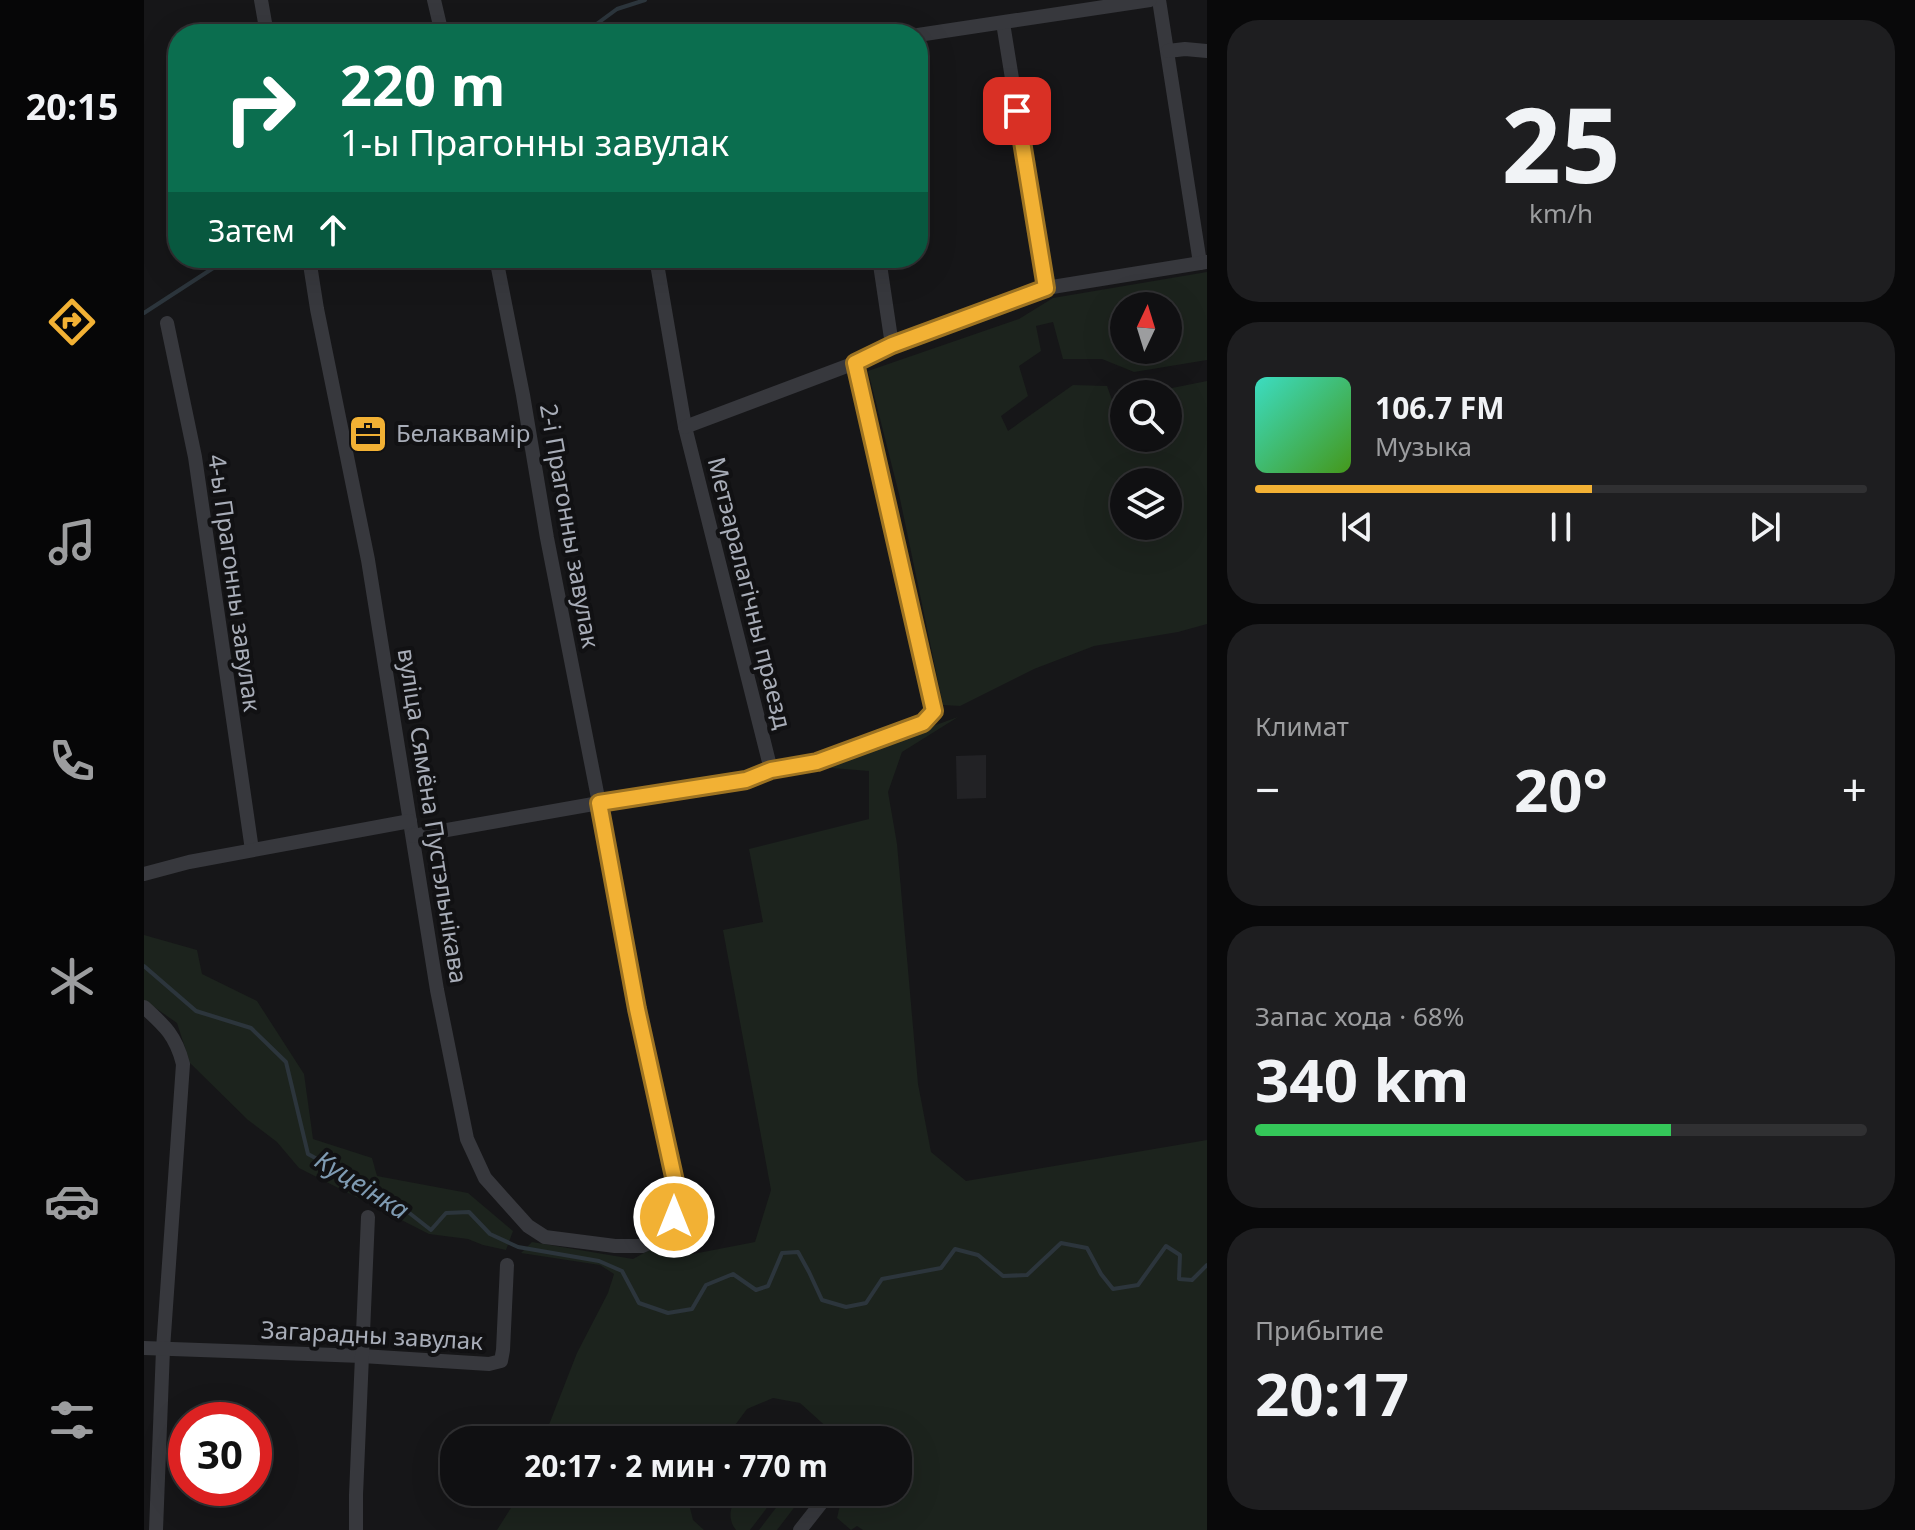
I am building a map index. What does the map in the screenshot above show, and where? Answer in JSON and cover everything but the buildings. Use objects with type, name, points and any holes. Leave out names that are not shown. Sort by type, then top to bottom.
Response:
[{"type":"street","points":[[261,0],[265,24]]},
{"type":"street","points":[[434,0],[440,24]]},
{"type":"street","points":[[928,34],[1150,0]]},
{"type":"street","points":[[685,427],[1046,288],[1204,263],[1159,0]]},
{"type":"street","points":[[1003,23],[1046,288]]},
{"type":"street","points":[[1168,51],[1207,51]]},
{"type":"street","name":"вуліца Сямёна Пустэльнікава","points":[[311,268],[368,560],[437,990],[467,1139],[485,1178],[528,1226],[545,1237],[615,1246],[642,1246],[662,1237]]},
{"type":"street","name":"2-і Прагонны завулак","points":[[498,268],[637,1009],[678,1195],[674,1217],[662,1237]]},
{"type":"street","name":"Метэаралагічны праезд","points":[[658,268],[685,427],[771,770]]},
{"type":"street","points":[[880,268],[892,345]]},
{"type":"street","name":"4-ы Прагонны завулак","points":[[167,323],[195,457],[252,850]]},
{"type":"street","points":[[144,874],[252,850],[746,780],[771,770],[817,762],[923,723],[934,711],[855,363]]},
{"type":"street","points":[[144,1007],[168,1028],[179,1046],[183,1064],[163,1349],[156,1530]]},
{"type":"street","points":[[356,1530],[368,1217]]},
{"type":"street","name":"Загарадны завулак","points":[[144,1348],[489,1364],[501,1361],[507,1265]]},
{"type":"street","points":[[800,1530],[819,1506]]},
{"type":"shaded area","points":[[1207,272],[1207,360],[1134,372],[1114,364],[1182,364],[1182,292],[1110,292],[1110,362],[1102,359],[1063,359],[1053,322],[1036,326],[1041,351],[1019,366],[1028,396],[1001,416],[1008,431],[1073,385],[1107,386],[1110,394],[1110,452],[1182,452],[1182,386],[1207,381],[1207,624],[1094,646],[1034,669],[960,706],[943,705],[899,494],[868,371],[1019,319],[1053,298]]},
{"type":"shaded area","points":[[958,717],[902,752],[888,792],[897,844],[918,1084],[931,1152],[966,1181],[1207,1140],[1207,1530],[863,1530],[857,1526],[851,1530],[837,1518],[840,1506],[912,1506],[912,1426],[825,1426],[800,1403],[773,1398],[747,1409],[734,1426],[548,1426],[577,1353],[608,1293],[614,1274],[600,1265],[521,1253],[532,1242],[633,1259],[666,1241],[683,1208],[693,1254],[755,1242],[771,1190],[723,930],[763,922],[749,849],[869,819],[869,771],[819,767]]},
{"type":"shaded area","points":[[986,755],[986,798],[957,799],[956,756]]},
{"type":"shaded area","points":[[144,935],[197,950],[202,974],[257,1001],[304,1074],[313,1139],[372,1158],[377,1176],[468,1193],[513,1231],[506,1250],[468,1239],[429,1234],[299,1168],[277,1142],[248,1120],[190,1063],[177,1023],[144,1000]]},
{"type":"shaded area","points":[[512,1506],[690,1506],[693,1520],[704,1530],[497,1530]]},
{"type":"shaded area","points":[[732,1506],[768,1506],[750,1530],[736,1530],[730,1516]]},
{"type":"shaded area","points":[[777,1506],[795,1506],[777,1530],[759,1530]]},
{"type":"waterway","points":[[597,24],[617,9],[645,0]]},
{"type":"waterway","points":[[144,313],[213,268]]},
{"type":"waterway","name":"Куцеінка","points":[[144,966],[196,1011],[251,1028],[286,1062],[308,1154],[394,1201],[431,1230],[446,1213],[469,1212],[490,1234],[518,1247],[599,1261],[622,1271],[639,1303],[668,1313],[692,1309],[706,1285],[733,1274],[756,1290],[768,1286],[782,1253],[798,1252],[822,1300],[846,1307],[866,1303],[882,1279],[941,1268],[955,1249],[978,1255],[1003,1276],[1027,1275],[1061,1243],[1087,1248],[1113,1289],[1138,1285],[1166,1246],[1180,1255],[1179,1279],[1192,1280],[1207,1265]]},
{"type":"place","name":"Белаквамір","points":[[368,434]]},
{"type":"route","points":[[674,1217],[678,1195],[637,1009],[599,803],[746,780],[771,770],[817,762],[923,723],[934,711],[855,363],[892,345],[1046,288],[1017,111]]}]
